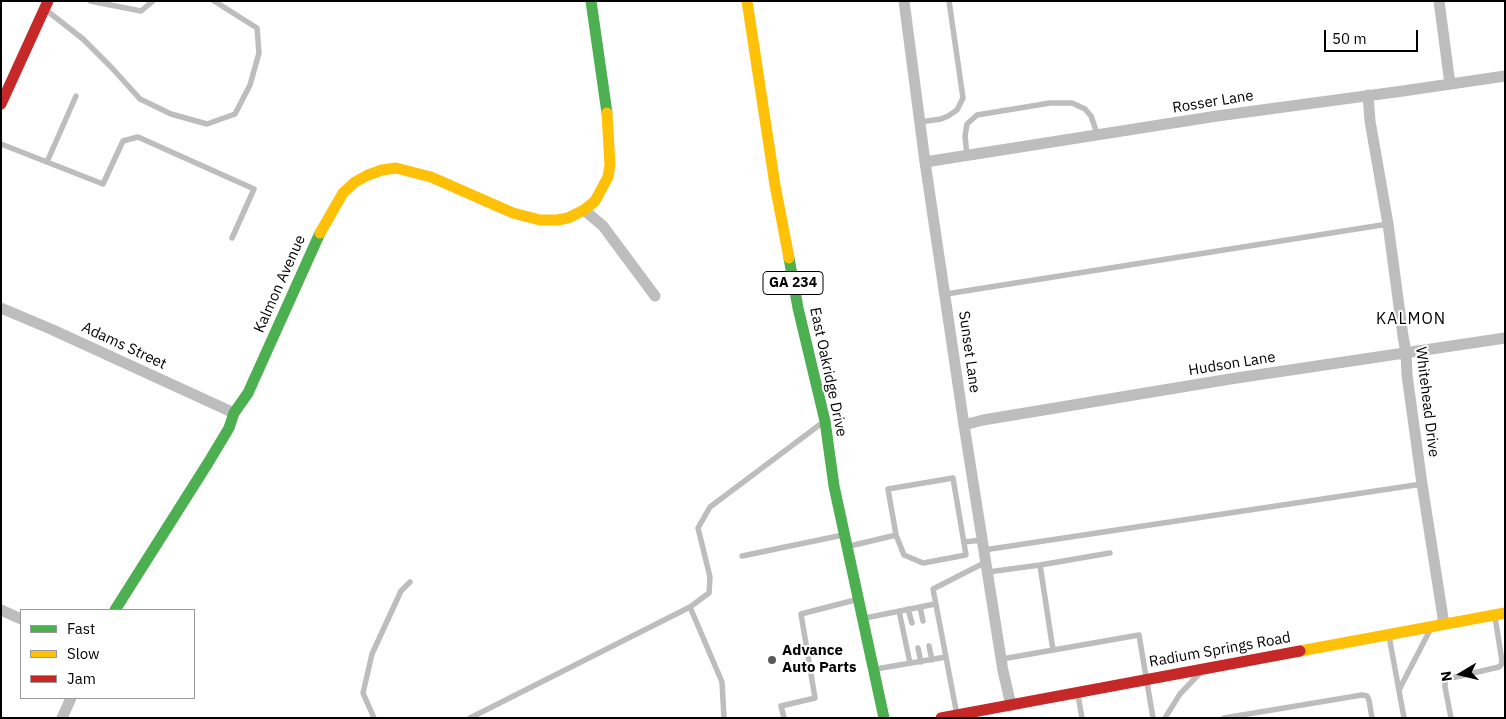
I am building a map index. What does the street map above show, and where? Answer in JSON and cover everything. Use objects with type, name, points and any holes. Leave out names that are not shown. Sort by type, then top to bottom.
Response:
[{"type":"main road","name":"Kalmon Avenue","points":[[116,609],[225,435],[234,412],[248,394],[320,232],[342,193],[355,182],[368,175],[382,170],[402,168],[431,177],[513,213],[540,220],[556,220],[568,218],[584,210],[602,191],[608,177],[610,165],[609,134],[607,105],[592,1]]},
{"type":"main road","name":"East Oakridge Drive","points":[[747,1],[776,185],[798,308],[825,421],[834,486],[884,718]]},
{"type":"main road","points":[[1,104],[46,5]]},
{"type":"main road","name":"Radium Springs Road","points":[[941,718],[1500,614]]},
{"type":"street","name":"Sunset Lane","points":[[904,1],[964,425],[1011,705]]},
{"type":"street","points":[[1439,1],[1450,84]]},
{"type":"street","name":"Rosser Lane","points":[[926,162],[1217,116],[1505,76]]},
{"type":"street","name":"Whitehead Drive","points":[[1368,95],[1370,121],[1388,224],[1406,353],[1422,484],[1444,624]]},
{"type":"street","points":[[584,210],[604,226],[655,296]]},
{"type":"street","name":"Adams Street","points":[[1,308],[234,412]]},
{"type":"street","name":"Hudson Lane","points":[[964,425],[983,420],[1220,381],[1505,338]]},
{"type":"street","points":[[1,610],[20,619]]},
{"type":"street","points":[[62,718],[71,699]]},
{"type":"lane","points":[[90,1],[141,11],[153,1]]},
{"type":"lane","points":[[46,5],[83,39],[140,99],[171,114],[207,124],[235,114],[250,85],[259,54],[257,28],[214,1]]},
{"type":"lane","points":[[920,122],[948,116],[958,110],[963,98],[949,1]]},
{"type":"lane","points":[[47,162],[76,96]]},
{"type":"lane","points":[[967,156],[965,136],[967,124],[976,115],[1050,103],[1072,103],[1085,109],[1098,136]]},
{"type":"lane","points":[[1,144],[102,184],[123,141],[138,137],[254,189],[232,238]]},
{"type":"lane","points":[[946,294],[1388,224]]},
{"type":"lane","points":[[470,718],[690,607],[709,593],[710,577],[698,528],[710,507],[825,421]]},
{"type":"lane","points":[[953,478],[966,555],[923,563],[904,555],[896,534],[888,489],[953,478]]},
{"type":"lane","points":[[957,715],[933,589],[985,556],[1422,484]]},
{"type":"lane","points":[[742,556],[896,534]]},
{"type":"lane","points":[[964,542],[985,556],[1040,565],[1110,552]]},
{"type":"lane","points":[[1040,565],[1054,650]]},
{"type":"lane","points":[[374,718],[364,693],[372,654],[401,590],[410,582]]},
{"type":"lane","points":[[784,718],[782,706],[815,698],[801,614],[859,600]]},
{"type":"lane","points":[[863,618],[935,604]]},
{"type":"lane","points":[[690,607],[722,682],[724,718]]},
{"type":"lane","points":[[920,607],[923,621]]},
{"type":"lane","points":[[908,609],[912,623]]},
{"type":"lane","points":[[899,611],[910,663]]},
{"type":"lane","points":[[1451,718],[1445,687],[1447,678],[1499,667],[1501,664],[1500,614]]},
{"type":"lane","points":[[1399,690],[1432,626]]},
{"type":"lane","points":[[1388,634],[1404,718]]},
{"type":"lane","points":[[1002,659],[1139,635],[1153,718]]},
{"type":"lane","points":[[929,646],[932,660]]},
{"type":"lane","points":[[918,648],[921,662]]},
{"type":"lane","points":[[874,670],[946,657]]},
{"type":"lane","points":[[1165,718],[1180,694],[1204,668]]},
{"type":"lane","points":[[1078,692],[1082,718]]},
{"type":"lane","points":[[1224,718],[1362,695],[1367,696],[1369,700],[1372,718]]},
{"type":"traffic: fast","points":[[591,1],[607,113]]},
{"type":"traffic: fast","points":[[116,609],[229,428],[234,413],[248,393],[320,233]]},
{"type":"traffic: fast","points":[[789,258],[798,308],[825,421],[834,486],[884,718]]},
{"type":"traffic: slow","points":[[747,1],[775,185],[789,258]]},
{"type":"traffic: slow","points":[[320,233],[343,193],[355,182],[382,170],[396,168],[431,177],[513,213],[540,220],[568,218],[584,210],[595,201],[608,177],[610,165],[607,113]]},
{"type":"traffic: slow","points":[[1300,651],[1505,613]]},
{"type":"traffic: jam","points":[[1,104],[48,1]]},
{"type":"traffic: jam","points":[[941,718],[1300,651]]},
{"type":"place","name":"Advance Auto Parts","points":[[772,660]]},
{"type":"district","name":"KALMON","points":[[1411,319]]}]
